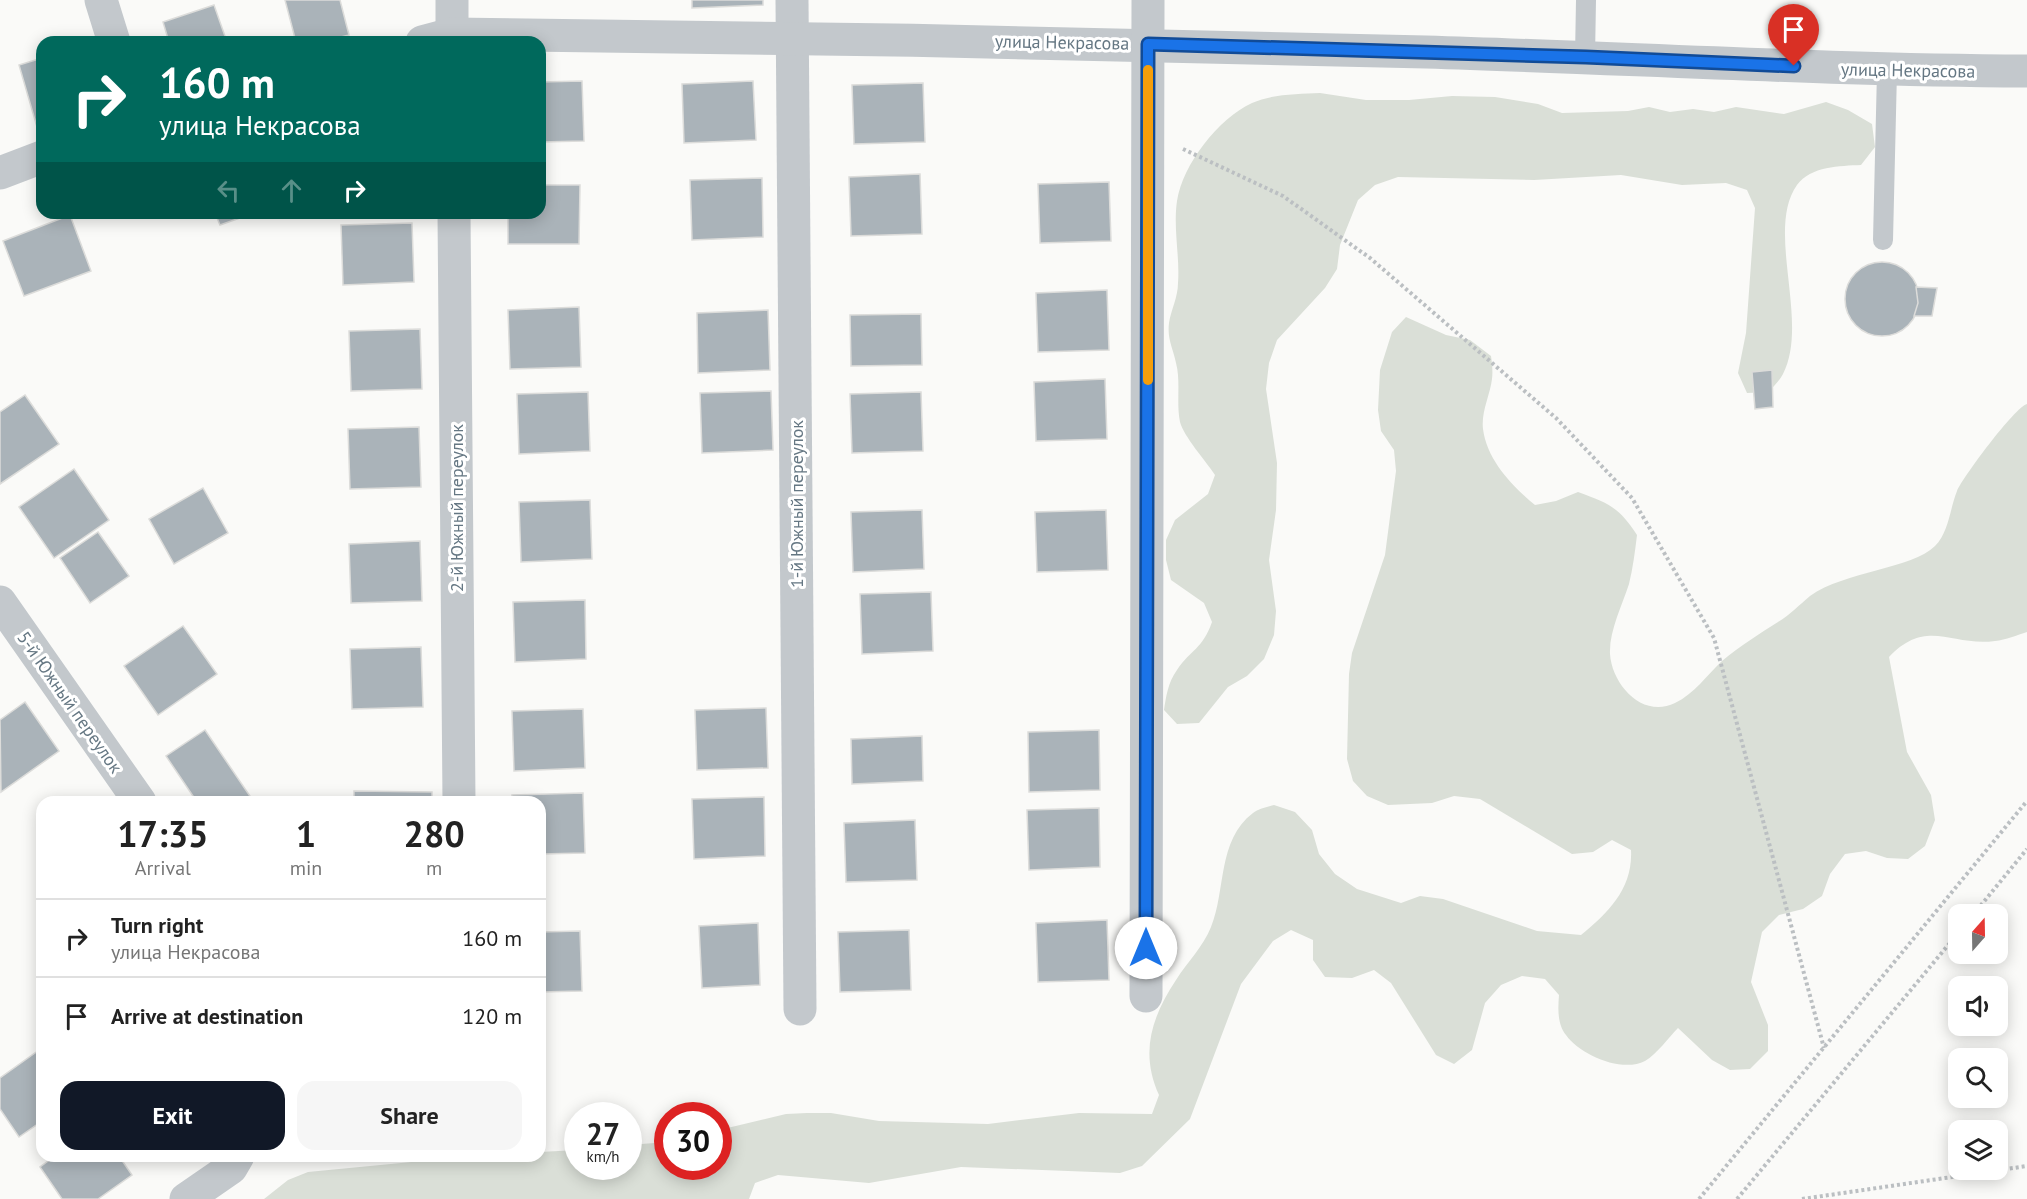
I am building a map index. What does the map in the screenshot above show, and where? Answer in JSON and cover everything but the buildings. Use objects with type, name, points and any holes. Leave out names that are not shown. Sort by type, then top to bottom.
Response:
[{"type":"street","points":[[101,0],[112,36]]},
{"type":"street","points":[[443,36],[452,0]]},
{"type":"street","name":"1-й Южный переулок","points":[[792,0],[800,1009]]},
{"type":"street","points":[[1146,996],[1148,0]]},
{"type":"street","name":"улица Некрасова","points":[[546,38],[792,37],[1148,44],[1586,57],[1887,70],[2027,72]]},
{"type":"street","points":[[0,173],[36,159]]},
{"type":"street","name":"2-й Южный переулок","points":[[454,219],[459,796]]},
{"type":"street","name":"5-й Южный переулок","points":[[0,602],[136,796]]},
{"type":"street","points":[[186,1199],[231,1168],[234,1162]]},
{"type":"lane","points":[[1586,0],[1586,57]]},
{"type":"lane","points":[[1883,240],[1887,70]]},
{"type":"path","points":[[1148,132],[1283,196],[1370,258],[1556,418],[1632,498],[1714,638],[1824,1048]]},
{"type":"path","points":[[1699,1199],[2027,801]]},
{"type":"path","points":[[1982,904],[2027,849]]},
{"type":"path","points":[[1737,1199],[1948,945]]},
{"type":"path","points":[[1802,1199],[2027,1166]]},
{"type":"shaded area","points":[[1320,93],[1366,100],[1409,100],[1452,96],[1495,97],[1538,104],[1562,113],[1628,111],[1649,107],[1670,112],[1693,109],[1714,112],[1736,107],[1784,114],[1826,102],[1848,110],[1872,124],[1875,147],[1861,165],[1826,168],[1810,174],[1797,185],[1788,204],[1785,226],[1792,328],[1790,353],[1783,374],[1769,392],[1747,393],[1738,373],[1746,333],[1755,208],[1747,190],[1726,183],[1682,185],[1621,175],[1534,180],[1398,177],[1375,185],[1358,200],[1340,245],[1337,269],[1325,288],[1277,340],[1269,363],[1266,389],[1277,463],[1276,510],[1269,560],[1276,611],[1274,635],[1264,659],[1247,676],[1228,687],[1199,723],[1177,724],[1164,710],[1169,685],[1182,663],[1200,644],[1212,622],[1204,603],[1171,580],[1166,560],[1166,540],[1175,520],[1208,494],[1215,475],[1186,435],[1179,415],[1178,377],[1169,329],[1178,288],[1177,201],[1186,172],[1194,158],[1215,131],[1239,110],[1268,98]]},
{"type":"shaded area","points":[[1406,317],[1446,335],[1470,340],[1491,356],[1492,379],[1483,416],[1483,429],[1485,440],[1502,472],[1535,505],[1556,501],[1578,492],[1612,507],[1637,535],[1629,584],[1614,628],[1610,654],[1616,677],[1631,696],[1641,703],[1663,707],[1682,699],[1722,661],[1787,616],[1810,596],[1841,581],[1911,560],[1935,546],[1949,520],[1961,483],[2001,429],[2027,404],[2027,632],[2007,639],[1980,642],[1940,636],[1916,638],[1889,657],[1907,752],[1931,795],[1935,820],[1925,846],[1908,859],[1887,858],[1866,851],[1845,854],[1830,874],[1822,896],[1803,909],[1779,915],[1762,932],[1751,982],[1768,1025],[1768,1051],[1750,1069],[1730,1070],[1712,1060],[1678,1028],[1645,1061],[1625,1065],[1602,1060],[1581,1049],[1563,1031],[1558,1010],[1559,995],[1545,979],[1522,976],[1501,985],[1485,1003],[1472,1050],[1454,1064],[1436,1055],[1391,983],[1374,970],[1352,978],[1325,977],[1313,960],[1313,940],[1291,930],[1273,941],[1241,984],[1190,1119],[1142,1166],[1120,1173],[961,1167],[869,1183],[778,1175],[755,1183],[749,1199],[264,1199],[288,1180],[308,1172],[411,1162],[546,1162],[546,1152],[564,1151],[564,1180],[642,1180],[642,1144],[654,1143],[654,1180],[732,1180],[732,1127],[786,1114],[831,1113],[879,1121],[988,1124],[1079,1113],[1152,1114],[1159,1095],[1153,1080],[1149,1050],[1160,1008],[1211,927],[1233,837],[1241,824],[1253,813],[1274,805],[1295,812],[1312,830],[1319,854],[1335,874],[1357,889],[1401,903],[1420,896],[1443,899],[1537,931],[1581,935],[1610,908],[1623,888],[1631,864],[1631,850],[1612,840],[1593,852],[1572,854],[1480,799],[1454,796],[1432,803],[1388,805],[1367,796],[1353,781],[1347,759],[1349,674],[1352,653],[1385,555],[1396,471],[1394,450],[1381,431],[1378,410],[1380,370],[1392,332]]},
{"type":"slow traffic","points":[[1148,70],[1148,380]]},
{"type":"route","points":[[1146,948],[1148,44],[1586,57],[1794,66]]}]
